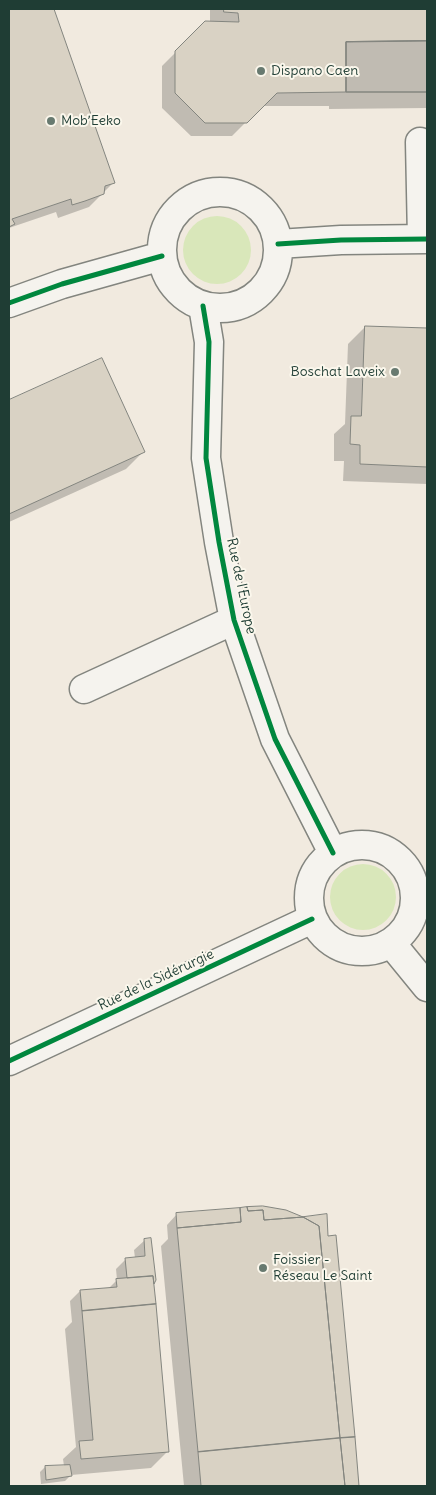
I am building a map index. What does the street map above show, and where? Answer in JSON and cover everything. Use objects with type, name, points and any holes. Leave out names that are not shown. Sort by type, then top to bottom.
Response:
[{"type":"street","points":[[278,244],[341,240],[424,239],[420,142]]},
{"type":"street","points":[[214,192],[237,194],[257,205],[271,222],[278,244],[276,267],[265,287],[248,302],[226,308],[203,306],[183,295],[168,278],[162,256],[164,233],[175,213],[192,198],[214,192]]},
{"type":"street","points":[[9,303],[62,284],[162,256]]},
{"type":"street","name":"Rue de l'Europe","points":[[203,306],[209,342],[206,458],[234,620],[275,739],[333,853]]},
{"type":"street","points":[[84,689],[234,620]]},
{"type":"street","points":[[364,844],[380,848],[394,855],[420,880],[412,917],[404,932],[391,943],[374,951],[355,952],[337,946],[322,935],[312,920],[308,905],[308,890],[313,875],[321,863],[333,853],[347,846],[364,844]]},
{"type":"street","name":"Rue de la Sidérurgie","points":[[9,1061],[312,920]]},
{"type":"street","points":[[391,943],[427,987]]},
{"type":"green space","points":[[217,216],[230,218],[241,226],[249,237],[251,250],[249,263],[241,274],[230,282],[217,284],[204,282],[193,274],[185,263],[183,250],[185,237],[193,226],[204,218]]},
{"type":"green space","points":[[363,864],[376,866],[386,874],[394,884],[396,897],[394,910],[386,920],[376,928],[363,930],[350,928],[340,920],[332,910],[330,897],[332,884],[340,874],[350,866]]},
{"type":"building","name":"Mob’Eeko","points":[[9,9],[54,9],[115,183],[105,186],[104,194],[85,201],[72,205],[71,199],[12,219],[15,224],[9,227]]},
{"type":"building","name":"Dispano Caen","points":[[224,9],[427,9],[427,41],[346,42],[346,92],[277,93],[247,123],[205,123],[175,93],[175,51],[205,21],[239,22],[238,13],[224,12]]},
{"type":"building","points":[[427,41],[427,92],[346,92],[346,42]]},
{"type":"building","points":[[427,41],[427,92],[346,92],[346,42]]},
{"type":"building","name":"Boschat Laveix","points":[[365,326],[427,328],[427,467],[360,464],[360,445],[350,444],[351,416],[361,416]]},
{"type":"building","points":[[102,358],[145,452],[9,514],[9,400]]},
{"type":"building","points":[[263,1206],[286,1210],[303,1217],[264,1220],[263,1210],[248,1211],[247,1207]]},
{"type":"building","points":[[247,1207],[248,1211],[263,1210],[264,1220],[303,1217],[319,1226],[340,1438],[198,1452],[177,1228],[241,1222],[240,1208]]},
{"type":"building","points":[[240,1208],[241,1222],[177,1228],[176,1213]]},
{"type":"building","points":[[327,1214],[328,1236],[336,1235],[355,1437],[340,1438],[319,1226],[303,1217]]},
{"type":"building","points":[[151,1238],[156,1280],[154,1284],[153,1276],[127,1278],[125,1258],[145,1256],[144,1239]]},
{"type":"building","points":[[153,1276],[156,1304],[82,1311],[80,1290],[117,1287],[116,1279]]},
{"type":"building","points":[[156,1304],[169,1452],[81,1459],[79,1441],[93,1440],[82,1311]]},
{"type":"building","points":[[355,1437],[359,1486],[345,1486],[340,1438]]},
{"type":"building","points":[[340,1438],[345,1486],[201,1486],[198,1452]]},
{"type":"building","points":[[70,1465],[72,1476],[46,1480],[45,1466]]},
{"type":"cycle path","points":[[278,244],[341,240],[427,239]]},
{"type":"cycle path","points":[[9,303],[62,284],[162,256]]},
{"type":"cycle path","points":[[203,306],[209,342],[206,458],[234,620],[275,739],[333,853]]},
{"type":"cycle path","points":[[9,1061],[312,919]]},
{"type":"place","name":"Dispano Caen","points":[[261,71]]},
{"type":"place","name":"Mob’Eeko","points":[[51,121]]},
{"type":"place","name":"Boschat Laveix","points":[[395,372]]},
{"type":"place","name":"Foissier - Réseau Le Saint","points":[[263,1268]]}]
